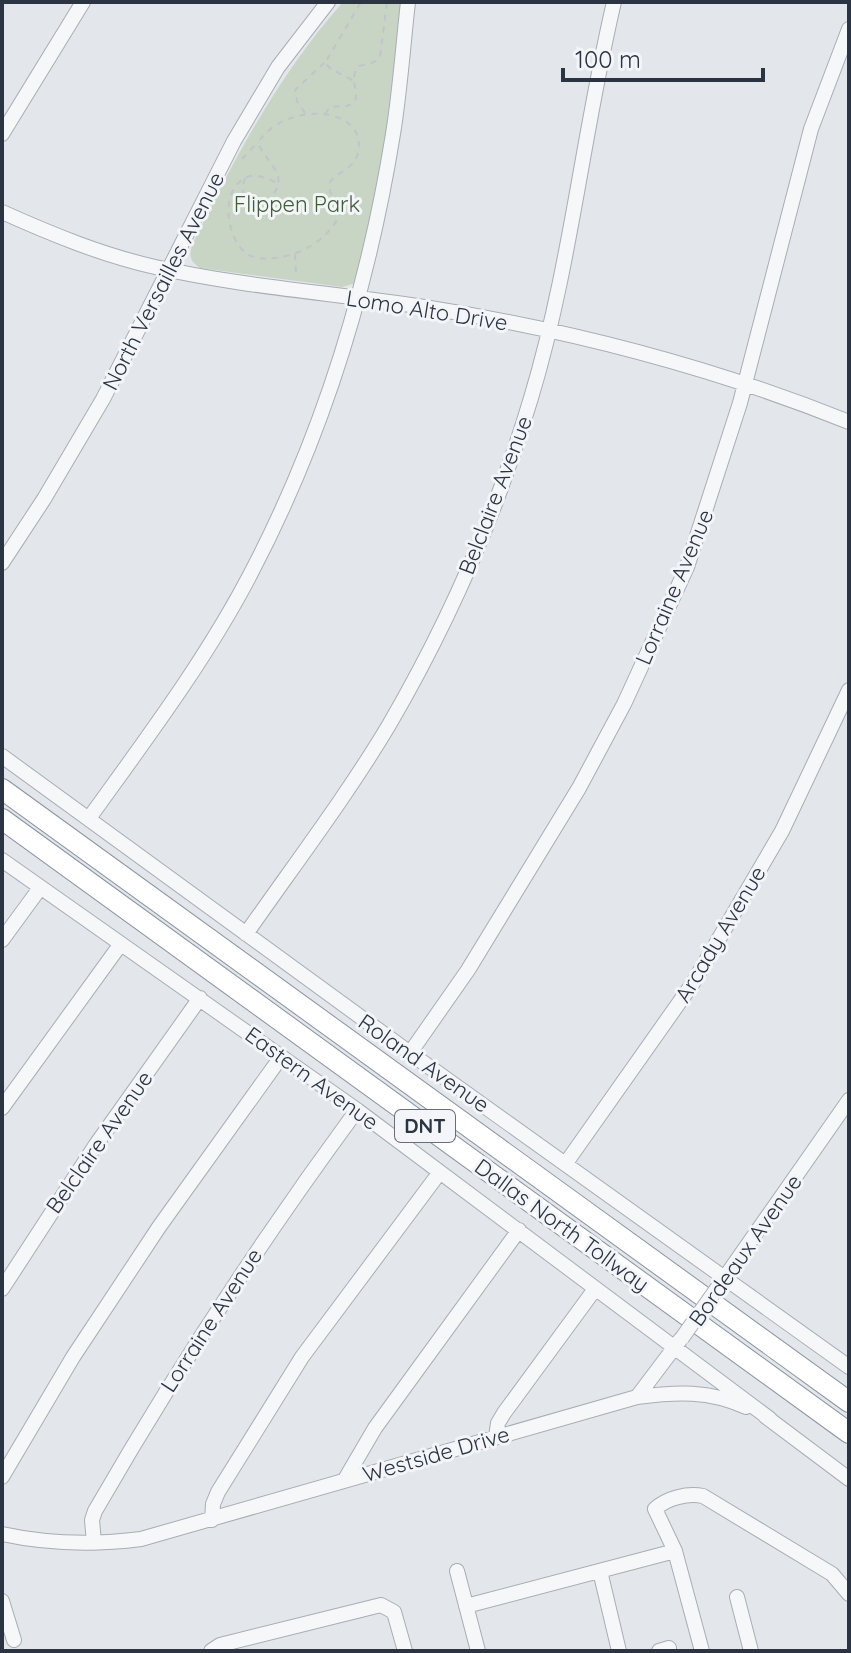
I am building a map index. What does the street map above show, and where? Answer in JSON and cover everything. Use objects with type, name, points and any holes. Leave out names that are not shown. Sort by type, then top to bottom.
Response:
[{"type":"highway","name":"Dallas North Tollway","points":[[2,789],[849,1402]]},
{"type":"highway","name":"Dallas North Tollway","points":[[2,819],[849,1433]]},
{"type":"street","points":[[2,134],[83,2]]},
{"type":"street","name":"North Versailles Avenue","points":[[2,563],[103,399],[234,141],[278,67],[328,2]]},
{"type":"street","points":[[90,817],[181,690],[249,577],[312,440],[340,364],[359,299],[393,132],[408,2]]},
{"type":"street","name":"Belclaire Avenue","points":[[246,934],[356,777],[402,702],[471,565],[531,399],[550,330],[614,2]]},
{"type":"street","name":"Lorraine Avenue","points":[[410,1053],[468,970],[539,855],[624,704],[687,567],[746,383],[811,129],[849,29]]},
{"type":"street","name":"Lomo Alto Drive","points":[[2,212],[101,252],[168,269],[421,306],[550,330],[674,361],[746,383],[849,422]]},
{"type":"street","name":"Arcady Avenue","points":[[566,1163],[701,969],[782,831],[849,690]]},
{"type":"street","name":"Roland Avenue","points":[[2,756],[566,1163],[722,1283],[849,1367]]},
{"type":"street","name":"Eastern Avenue","points":[[2,860],[357,1110],[595,1289],[678,1343],[770,1419]]},
{"type":"street","points":[[2,940],[40,888]]},
{"type":"street","points":[[2,1108],[120,945]]},
{"type":"street","name":"Belclaire Avenue","points":[[2,1289],[59,1198],[200,998]]},
{"type":"street","points":[[2,1477],[73,1357],[159,1227],[281,1057]]},
{"type":"street","name":"Bordeaux Avenue","points":[[637,1397],[722,1283],[849,1100]]},
{"type":"street","name":"Lorraine Avenue","points":[[94,1543],[92,1520],[95,1511],[139,1434],[241,1273],[357,1110]]},
{"type":"street","points":[[212,1520],[218,1492],[302,1357],[440,1172]]},
{"type":"street","points":[[344,1481],[375,1428],[519,1230]]},
{"type":"street","points":[[496,1437],[498,1423],[504,1413],[595,1289]]},
{"type":"street","name":"Westside Drive","points":[[2,1534],[43,1542],[94,1543],[141,1539],[637,1397],[688,1392],[737,1403],[770,1419],[849,1479]]},
{"type":"street","points":[[702,1651],[675,1551],[655,1509],[671,1499],[703,1496],[832,1574],[849,1594]]},
{"type":"street","points":[[466,1606],[675,1551]]},
{"type":"street","points":[[457,1571],[478,1651]]},
{"type":"street","points":[[600,1571],[619,1651]]},
{"type":"street","points":[[737,1597],[751,1651]]},
{"type":"street","points":[[2,1601],[14,1640]]},
{"type":"street","points":[[211,1651],[220,1645],[381,1605],[394,1612],[405,1651]]},
{"type":"path","points":[[305,113],[297,101],[295,90],[325,63],[361,2]]},
{"type":"path","points":[[378,61],[387,2]]},
{"type":"path","points":[[325,114],[330,107],[351,106],[355,102],[357,96],[353,81],[359,66],[384,60]]},
{"type":"path","points":[[325,63],[353,81]]},
{"type":"path","points":[[235,167],[282,121],[305,113],[325,114],[352,128],[357,140],[357,155],[350,166],[330,182],[330,192],[341,207],[336,222],[316,244],[295,253],[263,258],[247,254],[233,234],[229,208],[237,185],[245,178],[255,176],[277,183]]},
{"type":"path","points":[[245,178],[243,194],[248,204],[256,208],[267,203],[277,183],[274,164],[258,143]]},
{"type":"path","points":[[295,253],[296,272]]},
{"type":"green space","name":"Flippen Park","points":[[343,2],[403,2],[382,161],[356,283],[342,287],[200,268],[191,258],[192,245],[224,181],[278,88]]}]
